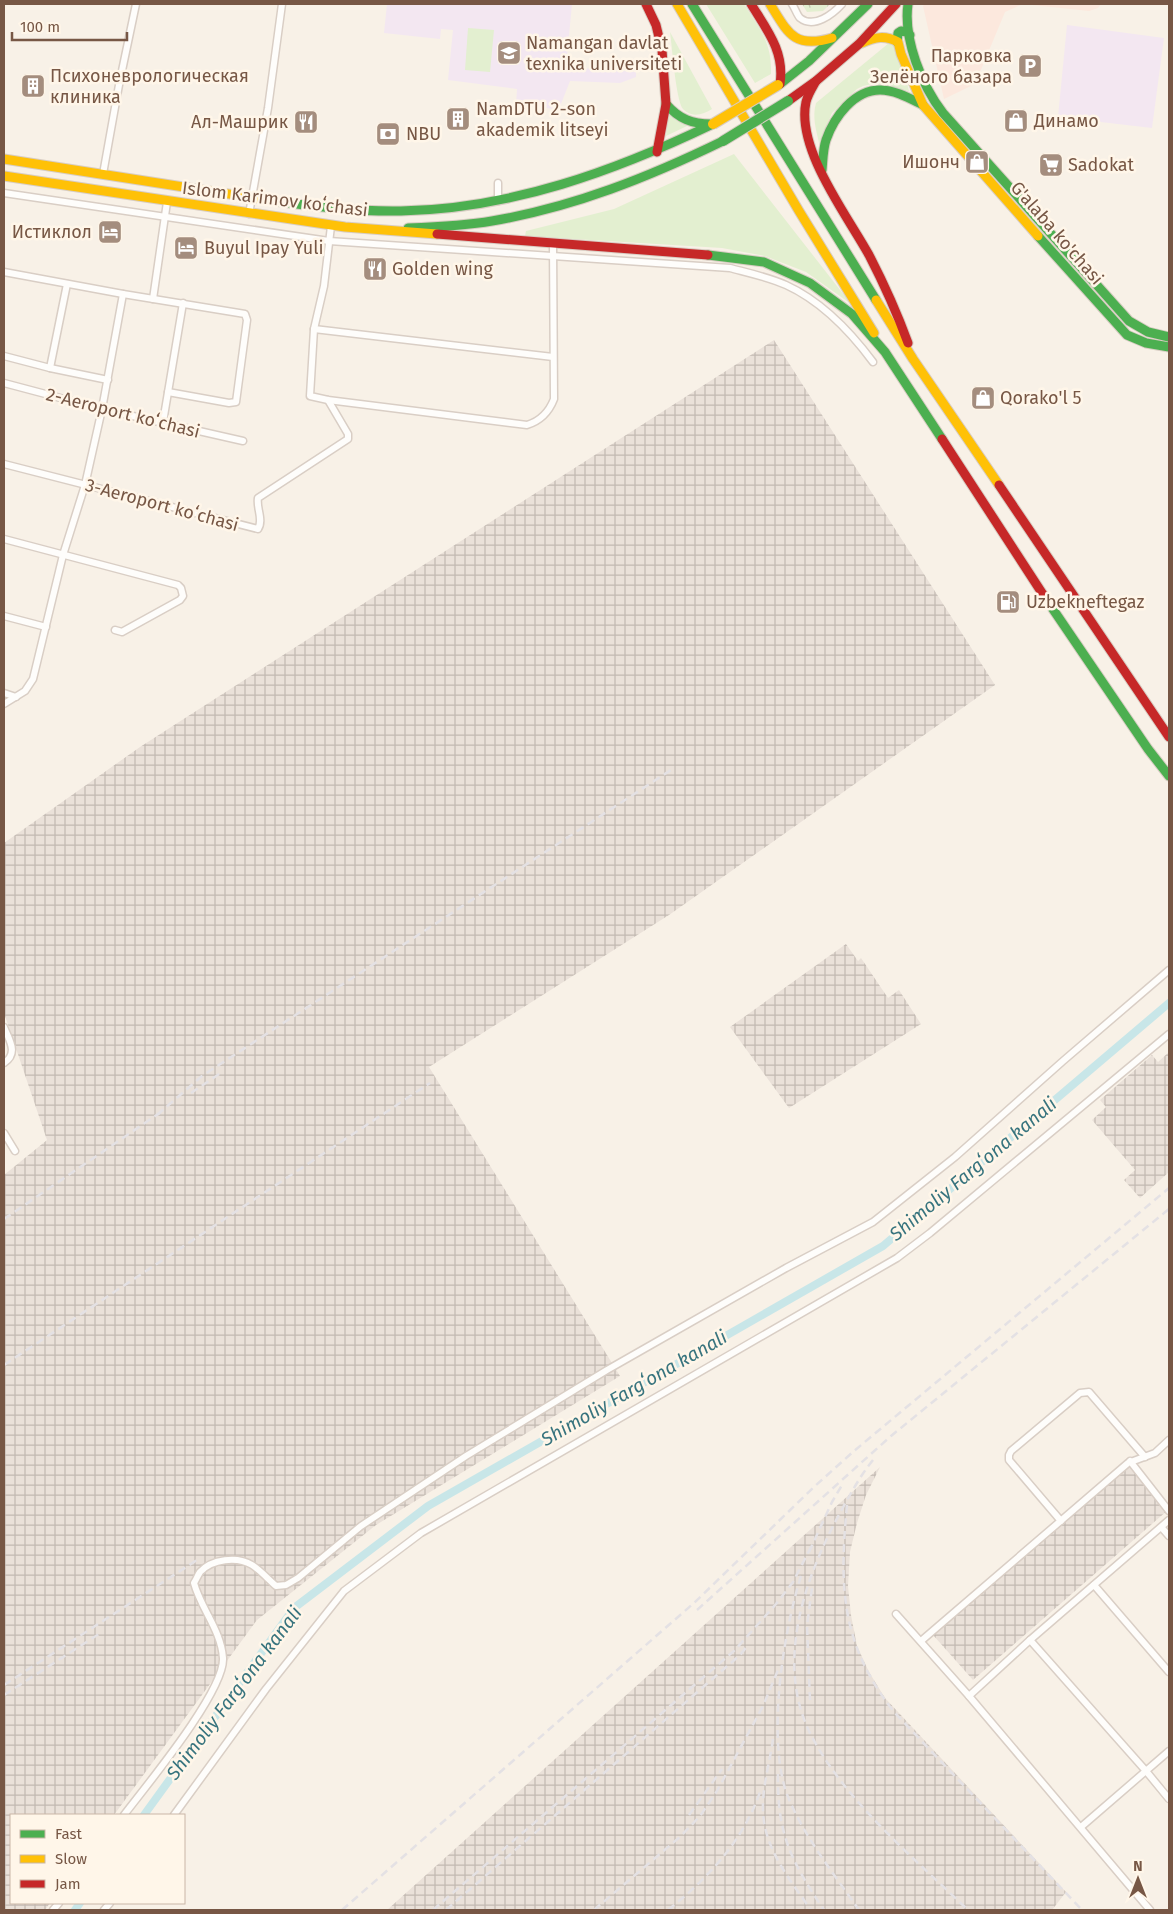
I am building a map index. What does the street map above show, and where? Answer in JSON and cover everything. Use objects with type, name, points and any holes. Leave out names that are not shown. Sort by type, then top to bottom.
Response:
[{"type":"main road","points":[[646,4],[656,25],[662,50],[666,104],[657,152]]},
{"type":"main road","points":[[677,4],[799,211],[886,352],[1057,616],[1148,749],[1169,776]]},
{"type":"main road","points":[[692,4],[913,359],[1169,737]]},
{"type":"main road","points":[[751,4],[780,53],[782,66],[779,84]]},
{"type":"main road","points":[[770,4],[787,31],[797,40],[816,42],[835,37]]},
{"type":"main road","name":"Islom Karimov koʻchasi","points":[[4,159],[252,198],[342,210],[417,211],[498,201],[582,180],[657,152],[713,124],[779,84],[809,61],[868,4]]},
{"type":"main road","points":[[896,4],[859,44],[816,81],[810,90],[806,102],[807,125],[813,153],[897,312],[913,359]]},
{"type":"main road","points":[[908,4],[906,20],[920,74],[939,116]]},
{"type":"main road","points":[[896,42],[898,33],[901,31],[907,32],[910,36]]},
{"type":"main road","points":[[859,44],[878,37],[892,38],[896,42],[923,105]]},
{"type":"main road","name":"Islom Karimov koʻchasi","points":[[4,176],[331,226],[416,228],[455,225],[496,220],[541,211],[584,200],[619,188],[665,169],[723,141],[788,101],[816,81]]},
{"type":"main road","points":[[822,172],[824,149],[831,129],[842,113],[861,95],[871,91],[894,92],[923,105],[939,116]]},
{"type":"main road","points":[[666,104],[675,114],[690,123],[713,124]]},
{"type":"main road","name":"G'alaba ko'chasi","points":[[939,116],[1076,261],[1129,321],[1138,329],[1150,334],[1169,337]]},
{"type":"main road","name":"G'alaba ko'chasi","points":[[939,116],[1066,267],[1127,334],[1142,342],[1169,347]]},
{"type":"main road","points":[[345,227],[723,256],[764,262],[810,283],[832,298],[852,314],[886,352]]},
{"type":"main road","points":[[1066,267],[1076,261]]},
{"type":"street","points":[[104,174],[119,85],[136,4]]},
{"type":"street","points":[[249,214],[268,108],[282,4]]},
{"type":"street","points":[[792,4],[799,17],[807,22],[816,22],[836,11],[842,4]]},
{"type":"street","points":[[498,183],[498,201]]},
{"type":"street","points":[[4,194],[329,241],[730,268],[788,286],[820,306],[855,337],[873,362]]},
{"type":"street","points":[[154,299],[168,202]]},
{"type":"street","points":[[331,226],[324,286],[314,328],[308,392],[312,398],[527,425],[534,423],[544,416],[554,399],[554,244]]},
{"type":"street","points":[[4,272],[123,294],[241,312],[247,316],[237,400],[234,403],[168,392]]},
{"type":"street","points":[[50,368],[67,284]]},
{"type":"street","points":[[4,704],[25,690],[33,680],[63,555],[85,485],[108,380],[123,294]]},
{"type":"street","points":[[163,422],[183,303]]},
{"type":"street","points":[[314,328],[553,356]]},
{"type":"street","points":[[4,356],[108,380]]},
{"type":"street","name":"2-Aeroport koʻchasi","points":[[4,383],[102,409],[243,442]]},
{"type":"street","name":"3-Aeroport koʻchasi","points":[[4,464],[258,529],[260,525],[258,498],[348,439],[348,434],[328,400]]},
{"type":"street","points":[[4,540],[178,585],[181,588],[183,596],[180,600],[122,632],[115,630]]},
{"type":"street","points":[[4,616],[46,627]]},
{"type":"street","points":[[4,694],[16,697]]},
{"type":"street","points":[[125,1814],[201,1712],[215,1684],[223,1660],[220,1642],[211,1620],[199,1599],[194,1583],[200,1572],[228,1560],[242,1561],[252,1565],[276,1586],[286,1584],[298,1578],[361,1526],[474,1451],[607,1370],[786,1268],[873,1222],[955,1158],[1063,1061],[1169,970]]},
{"type":"street","points":[[4,1027],[12,1048],[12,1054],[11,1058],[4,1063]]},
{"type":"street","points":[[175,1814],[266,1689],[344,1591],[421,1533],[897,1258],[930,1233],[1169,1034]]},
{"type":"street","points":[[4,1133],[16,1151]]},
{"type":"street","points":[[1061,1521],[1009,1460],[1009,1455],[1011,1451],[1080,1393],[1089,1392],[1145,1457]]},
{"type":"street","points":[[921,1641],[1130,1461],[1157,1452],[1169,1440]]},
{"type":"street","points":[[1130,1461],[1169,1511]]},
{"type":"street","points":[[969,1696],[1030,1640],[1169,1520]]},
{"type":"street","points":[[1162,1528],[1169,1536]]},
{"type":"street","points":[[1094,1584],[1169,1672]]},
{"type":"street","points":[[896,1614],[969,1696],[1150,1910]]},
{"type":"street","points":[[1030,1640],[1146,1770],[1169,1799]]},
{"type":"street","points":[[1081,1827],[1169,1751]]},
{"type":"shaded area","name":"Namangan davlat texnika universiteti","points":[[387,4],[572,4],[566,67],[636,72],[636,77],[620,83],[570,81],[559,109],[516,106],[517,89],[448,80],[453,30],[441,29],[440,39],[384,33]]},
{"type":"shaded area","points":[[925,4],[1023,4],[1005,12],[975,84],[944,99],[923,6]]},
{"type":"shaded area","points":[[1023,4],[1101,4],[1098,8],[1089,11]]},
{"type":"shaded area","points":[[1067,25],[1164,38],[1152,128],[1058,117]]},
{"type":"shaded area","points":[[774,340],[995,685],[669,915],[429,1067],[620,1376],[376,1525],[257,1620],[115,1814],[10,1814],[10,1904],[49,1904],[45,1910],[4,1910],[4,1175],[47,1140],[4,1013],[4,843],[140,747]]},
{"type":"shaded area","points":[[846,944],[858,961],[861,958],[888,998],[899,990],[921,1024],[789,1108],[730,1027]]},
{"type":"shaded area","points":[[1169,1052],[1169,1172],[1140,1198],[1124,1180],[1135,1170],[1092,1120],[1106,1107],[1100,1100],[1152,1055],[1158,1062]]},
{"type":"shaded area","points":[[1129,1466],[1168,1510],[973,1680],[933,1635]]},
{"type":"shaded area","points":[[880,1467],[866,1495],[850,1552],[848,1586],[857,1646],[869,1672],[885,1698],[1066,1892],[1052,1910],[387,1910]]},
{"type":"green space","points":[[706,4],[744,4],[764,37],[771,63],[771,74],[755,83]]},
{"type":"green space","points":[[802,4],[830,4],[823,11],[807,12]]},
{"type":"green space","points":[[468,28],[494,30],[490,72],[465,70]]},
{"type":"green space","points":[[670,32],[712,109],[705,113],[693,115],[683,109],[676,85]]},
{"type":"green space","points":[[889,43],[898,48],[909,91],[877,83],[857,89],[832,113],[819,143],[814,118],[816,103]]},
{"type":"green space","points":[[669,111],[676,120],[687,126],[666,136]]},
{"type":"green space","points":[[734,154],[851,304],[806,272],[765,256],[722,248],[525,236],[526,231],[614,209]]},
{"type":"waterway","name":"Shimoliy Fargʻona kanali","points":[[145,1814],[294,1608],[428,1506],[883,1246],[1169,1003]]},
{"type":"waterway","name":"Shimoliy Fargʻona kanali","points":[[75,1910],[79,1904]]},
{"type":"railway","points":[[157,1115],[202,1076],[674,768]]},
{"type":"railway","points":[[191,1093],[222,1072]]},
{"type":"railway","points":[[4,1365],[430,1083]]},
{"type":"railway","points":[[4,1219],[161,1112]]},
{"type":"railway","points":[[342,1910],[694,1603],[854,1451],[1169,1188]]},
{"type":"railway","points":[[697,1610],[891,1436],[1169,1209]]},
{"type":"railway","points":[[873,1460],[841,1511],[816,1564],[806,1592],[795,1650],[795,1679],[800,1707],[811,1735],[842,1783],[882,1828],[968,1910]]},
{"type":"railway","points":[[809,1552],[842,1485]]},
{"type":"railway","points":[[847,1505],[844,1589],[854,1639],[863,1663],[876,1687],[894,1712],[1082,1910]]},
{"type":"railway","points":[[433,1910],[735,1650],[793,1582],[812,1545]]},
{"type":"railway","points":[[4,1685],[197,1560]]},
{"type":"railway","points":[[801,1576],[788,1627],[779,1687],[778,1747],[782,1774],[788,1797],[803,1827],[820,1855],[859,1910]]},
{"type":"railway","points":[[810,1700],[807,1626],[812,1588]]},
{"type":"railway","points":[[4,1695],[102,1632]]},
{"type":"railway","points":[[446,1910],[740,1655],[748,1645]]},
{"type":"railway","points":[[594,1910],[681,1836],[700,1816],[717,1791],[763,1706],[778,1670]]},
{"type":"railway","points":[[773,1739],[764,1793],[763,1811],[765,1825],[768,1838],[780,1864],[811,1910]]},
{"type":"railway","points":[[689,1815],[722,1769]]},
{"type":"railway","points":[[778,1774],[780,1814],[788,1846],[803,1877],[824,1910]]},
{"type":"railway","points":[[668,1910],[697,1885],[723,1857],[744,1827],[760,1792]]},
{"type":"traffic: fast","points":[[692,4],[876,300]]},
{"type":"traffic: fast","points":[[780,84],[809,61],[868,4]]},
{"type":"traffic: fast","points":[[908,4],[907,18],[911,47],[921,76],[943,113],[1129,321],[1148,332],[1169,337]]},
{"type":"traffic: fast","points":[[897,42],[898,33],[901,31],[907,32],[910,35]]},
{"type":"traffic: fast","points":[[822,170],[824,147],[834,122],[846,106],[854,100],[871,91],[886,90],[923,105]]},
{"type":"traffic: fast","points":[[723,141],[788,101]]},
{"type":"traffic: fast","points":[[666,104],[686,120],[711,124]]},
{"type":"traffic: fast","points":[[261,199],[366,211],[442,209],[482,203],[522,195],[600,172],[713,124]]},
{"type":"traffic: fast","points":[[408,228],[482,223],[552,208],[639,178],[723,141]]},
{"type":"traffic: fast","points":[[1038,236],[1127,335],[1146,343],[1169,347]]},
{"type":"traffic: fast","points":[[708,255],[764,262],[810,283],[852,314],[885,352],[942,439]]},
{"type":"traffic: fast","points":[[1044,596],[1148,749],[1169,776]]},
{"type":"traffic: slow","points":[[677,4],[799,211],[874,333]]},
{"type":"traffic: slow","points":[[770,4],[782,23],[800,40],[819,41],[832,38]]},
{"type":"traffic: slow","points":[[862,43],[880,38],[889,38],[898,42],[901,54],[923,105],[1038,236]]},
{"type":"traffic: slow","points":[[713,124],[778,85]]},
{"type":"traffic: slow","points":[[4,159],[261,199]]},
{"type":"traffic: slow","points":[[4,176],[345,227],[437,234]]},
{"type":"traffic: slow","points":[[876,300],[913,359],[999,485]]},
{"type":"traffic: jam","points":[[646,4],[656,25],[662,50],[666,104],[657,152]]},
{"type":"traffic: jam","points":[[751,4],[769,32],[777,51],[781,72],[780,84],[778,85]]},
{"type":"traffic: jam","points":[[788,101],[816,81],[859,44],[896,4]]},
{"type":"traffic: jam","points":[[816,81],[806,102],[805,120],[816,161],[869,255],[908,343]]},
{"type":"traffic: jam","points":[[437,234],[708,255]]},
{"type":"traffic: jam","points":[[942,439],[1044,596]]},
{"type":"traffic: jam","points":[[999,485],[1169,737]]},
{"type":"place","name":"Namangan davlat texnika universiteti","points":[[509,53]]},
{"type":"place","name":"Парковка Зелёного базара","points":[[1030,66]]},
{"type":"place","name":"Психоневрологическая клиника","points":[[33,86]]},
{"type":"place","name":"NamDTU 2-son akademik litseyi","points":[[458,119]]},
{"type":"place","name":"Динамо","points":[[1016,121]]},
{"type":"place","name":"Ал-Машрик","points":[[306,122]]},
{"type":"place","name":"NBU","points":[[388,134]]},
{"type":"place","name":"Ишонч","points":[[977,162]]},
{"type":"place","name":"Sadokat","points":[[1051,165]]},
{"type":"place","name":"Истиклол","points":[[110,232]]},
{"type":"place","name":"Buyul Ipay Yuli","points":[[186,248]]},
{"type":"place","name":"Golden wing","points":[[375,269]]},
{"type":"place","name":"Qorako'l 5","points":[[983,398]]},
{"type":"place","name":"Uzbekneftegaz","points":[[1008,602]]}]
